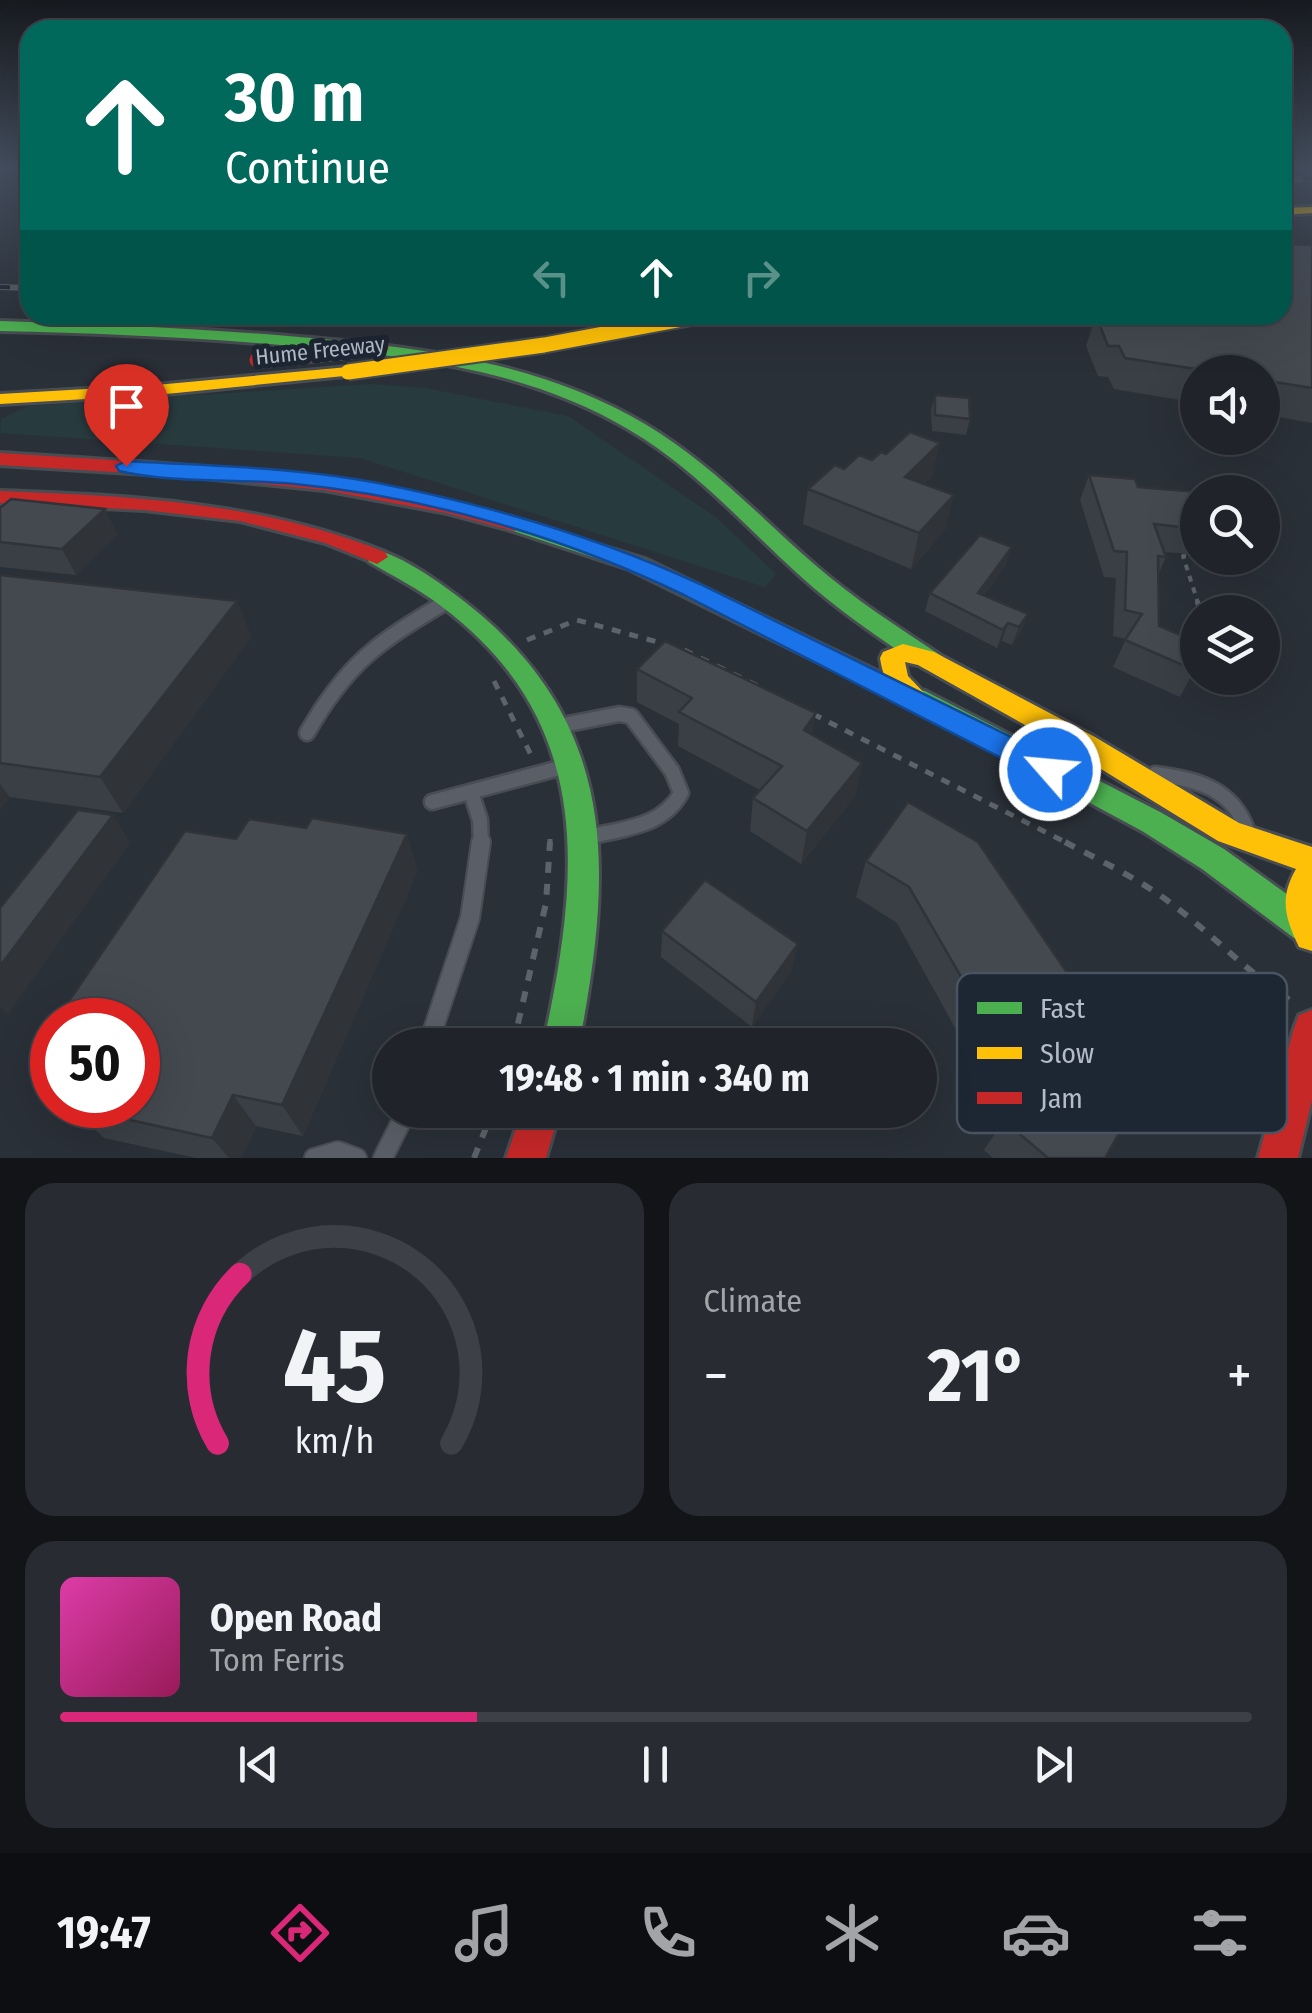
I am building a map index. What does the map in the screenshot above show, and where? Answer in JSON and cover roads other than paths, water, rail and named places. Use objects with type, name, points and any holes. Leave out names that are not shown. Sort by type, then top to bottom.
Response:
[{"type":"main road","name":"Hume Freeway","points":[[50,372],[257,360],[533,325]]},
{"type":"main road","name":"Hume Freeway","points":[[0,399],[156,390],[348,372],[544,346],[652,325]]},
{"type":"main road","points":[[0,326],[149,329],[394,349],[462,360],[550,388],[637,428],[692,464],[830,590],[934,663],[1122,767],[1214,824],[1312,862]]},
{"type":"main road","points":[[0,460],[295,478],[378,490],[461,508],[637,564],[1152,822],[1214,859],[1310,936]]},
{"type":"main road","points":[[0,496],[164,505],[292,525],[332,536],[412,574],[507,648],[539,689],[558,726],[572,765],[588,838],[587,923],[574,1006],[567,1028]]},
{"type":"main road","points":[[929,708],[899,685],[892,660],[896,654],[907,654],[934,663]]},
{"type":"main road","points":[[1310,936],[1299,891],[1312,873]]},
{"type":"main road","points":[[1287,1124],[1312,1028]]},
{"type":"main road","points":[[1286,1158],[1312,1122]]},
{"type":"main road","points":[[526,1158],[535,1128]]},
{"type":"main road","points":[[1278,1158],[1285,1133]]},
{"type":"lane","points":[[306,733],[340,676],[362,653],[450,600]]},
{"type":"lane","points":[[558,726],[619,714],[632,716],[672,771],[681,793],[676,805],[662,817],[588,838]]},
{"type":"lane","points":[[432,802],[572,765]]},
{"type":"lane","points":[[433,1028],[482,874],[483,824],[471,792]]},
{"type":"lane","points":[[383,1158],[398,1128]]},
{"type":"lane","points":[[314,1158],[338,1152],[357,1158]]},
{"type":"railway","points":[[0,287],[20,288]]}]
